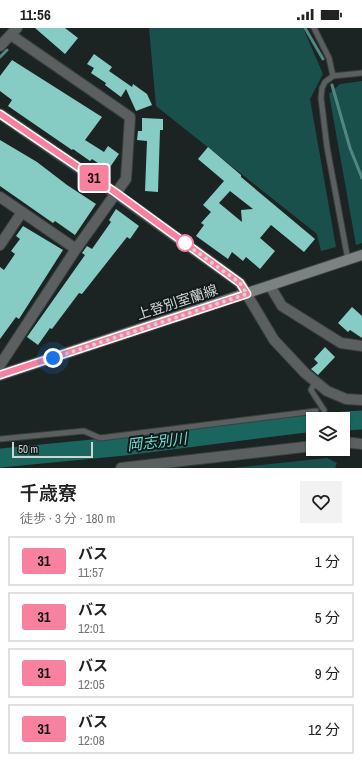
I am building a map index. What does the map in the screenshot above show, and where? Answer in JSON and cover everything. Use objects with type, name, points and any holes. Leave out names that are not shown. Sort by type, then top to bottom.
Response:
[{"type":"main road","name":"上登別室蘭線","points":[[0,375],[362,255]]},
{"type":"street","points":[[0,46],[14,31],[130,117],[126,179],[115,192],[76,249],[0,365]]},
{"type":"street","points":[[0,114],[115,192],[240,283],[274,340],[315,382],[327,391],[346,399],[362,400]]},
{"type":"street","points":[[0,197],[76,249]]},
{"type":"street","points":[[0,245],[22,212]]},
{"type":"street","points":[[270,286],[282,306],[340,343],[362,346]]},
{"type":"street","points":[[350,443],[362,444]]},
{"type":"street","points":[[121,468],[306,447]]},
{"type":"lane","points":[[314,28],[328,58],[333,76]]},
{"type":"lane","points":[[348,260],[327,148],[321,98],[322,88],[325,82],[333,76],[362,73]]},
{"type":"lane","points":[[315,382],[311,390],[324,410]]},
{"type":"lane","points":[[0,439],[84,431],[100,438],[306,413]]},
{"type":"shaded area","points":[[149,28],[303,28],[323,74],[310,99],[336,247],[321,251],[317,234],[156,106]]},
{"type":"shaded area","points":[[362,81],[362,243],[356,245],[329,94],[340,84]]},
{"type":"shaded area","points":[[327,458],[337,463],[335,468],[233,468]]},
{"type":"building","points":[[35,28],[65,28],[78,38],[65,54]]},
{"type":"building","points":[[94,54],[112,67],[109,71],[132,87],[133,84],[147,94],[152,105],[136,111],[126,89],[121,97],[105,85],[106,83],[91,73],[94,68],[87,64]]},
{"type":"building","points":[[12,60],[102,117],[85,140],[104,152],[108,146],[119,154],[108,170],[92,159],[90,161],[73,149],[72,150],[8,106],[12,100],[0,91],[0,76]]},
{"type":"building","points":[[142,118],[163,119],[163,130],[160,130],[158,192],[145,191],[147,141],[137,140],[138,131],[142,131]]},
{"type":"building","points":[[0,140],[37,162],[67,185],[96,204],[75,235],[55,221],[53,223],[0,186]]},
{"type":"building","points":[[208,147],[241,175],[241,177],[315,239],[304,252],[271,225],[260,238],[275,251],[260,269],[246,257],[243,261],[232,252],[228,259],[196,236],[204,225],[201,223],[211,212],[203,205],[224,181],[198,159]],"holes":[[[230,191],[253,209],[241,210],[242,222],[219,203]]]},
{"type":"building","points":[[116,209],[139,226],[130,239],[127,237],[82,294],[79,293],[38,345],[27,337],[85,255],[82,253],[87,246],[92,249],[111,222],[109,220]]},
{"type":"building","points":[[23,226],[63,250],[19,319],[16,317],[0,339],[0,267],[4,270],[15,254],[11,251],[20,239],[16,236]]},
{"type":"building","points":[[352,307],[362,316],[362,338],[350,330],[348,332],[338,323]]},
{"type":"building","points":[[325,347],[335,357],[318,375],[311,369],[318,363],[314,359]]},
{"type":"waterway","points":[[305,28],[323,59]]},
{"type":"waterway","points":[[0,57],[7,50]]},
{"type":"waterway","points":[[332,85],[350,148],[362,178]]},
{"type":"waterway","name":"岡志別川","points":[[350,421],[362,420]]},
{"type":"waterway","name":"岡志別川","points":[[0,458],[124,446],[306,423]]},
{"type":"bus line","name":"31","points":[[0,114],[115,192],[240,283],[247,294],[0,375]]},
{"type":"route","points":[[53,358],[247,294],[240,283],[183,242],[185,243]]}]
